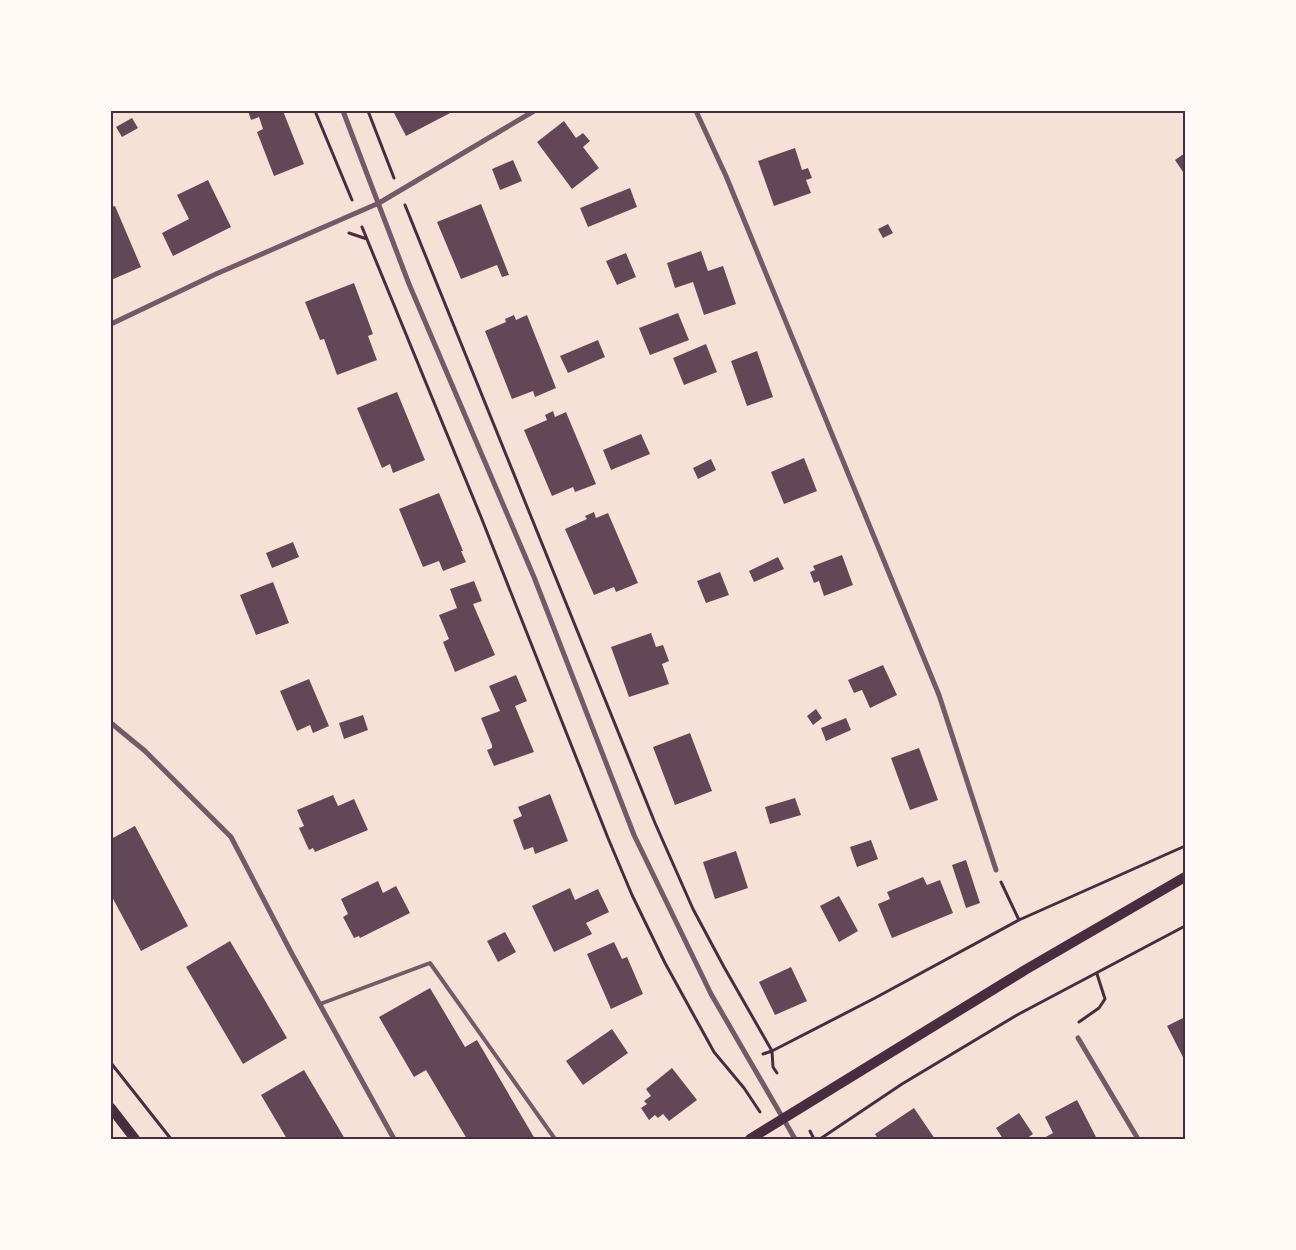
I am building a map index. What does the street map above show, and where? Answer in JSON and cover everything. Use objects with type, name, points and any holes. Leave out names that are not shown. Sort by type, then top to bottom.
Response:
[{"type":"main road","points":[[750,1139],[1025,970],[1185,877]]},
{"type":"main road","points":[[111,1108],[135,1139]]},
{"type":"street","points":[[343,111],[409,284],[534,577],[634,836],[711,994],[795,1139]]},
{"type":"street","points":[[111,324],[216,274],[378,203],[534,111]]},
{"type":"street","points":[[696,111],[726,176],[939,695],[996,870]]},
{"type":"street","points":[[111,723],[145,750],[232,837],[394,1139]]},
{"type":"street","points":[[1078,1038],[1138,1139]]},
{"type":"lane","points":[[320,1004],[430,963],[555,1139]]},
{"type":"path","points":[[315,111],[481,517],[632,895],[694,1018],[714,1052],[744,1088]]},
{"type":"path","points":[[368,111],[655,823],[694,909],[724,967],[772,1050],[773,1067]]},
{"type":"path","points":[[772,1050],[1019,920],[1185,846]]},
{"type":"path","points":[[996,870],[1019,920]]},
{"type":"path","points":[[820,1139],[902,1084],[1016,1015],[1185,926]]},
{"type":"path","points":[[1078,1038],[1076,1031],[1079,1023],[1099,1008],[1105,999],[1097,974]]},
{"type":"path","points":[[111,1063],[171,1139]]},
{"type":"building","points":[[248,111],[283,111],[304,164],[274,176],[257,132],[263,129],[259,117],[251,120]]},
{"type":"building","points":[[393,111],[454,111],[406,136]]},
{"type":"building","points":[[132,118],[138,128],[122,137],[116,127]]},
{"type":"building","points":[[564,121],[576,138],[583,133],[590,141],[583,147],[599,168],[572,189],[537,142]]},
{"type":"building","points":[[795,148],[802,170],[808,168],[812,178],[806,180],[811,193],[774,206],[758,161]]},
{"type":"building","points":[[1185,153],[1185,175],[1175,160]]},
{"type":"building","points":[[513,160],[522,181],[500,190],[492,169]]},
{"type":"building","points":[[208,180],[231,227],[173,256],[162,233],[189,219],[177,195]]},
{"type":"building","points":[[630,188],[637,207],[588,227],[580,208]]},
{"type":"building","points":[[481,204],[509,275],[502,277],[497,265],[461,279],[437,222]]},
{"type":"building","points":[[115,206],[141,267],[111,280],[111,207]]},
{"type":"building","points":[[888,224],[893,233],[883,238],[878,229]]},
{"type":"building","points":[[701,251],[708,271],[723,266],[736,304],[704,315],[693,282],[675,288],[667,263]]},
{"type":"building","points":[[626,253],[636,277],[617,285],[606,261]]},
{"type":"building","points":[[354,283],[373,334],[368,336],[377,360],[337,375],[324,339],[320,340],[305,302]]},
{"type":"building","points":[[678,313],[689,340],[650,355],[639,328]]},
{"type":"building","points":[[514,315],[516,320],[527,315],[556,388],[535,397],[533,391],[512,399],[485,331],[506,322],[505,319]]},
{"type":"building","points":[[598,340],[605,357],[568,373],[560,356]]},
{"type":"building","points":[[706,344],[717,372],[684,385],[673,358]]},
{"type":"building","points":[[757,351],[773,397],[747,406],[731,361]]},
{"type":"building","points":[[397,392],[425,460],[393,473],[390,464],[382,468],[357,408]]},
{"type":"building","points":[[553,411],[555,417],[566,412],[596,484],[575,492],[573,487],[552,496],[524,430],[547,420],[545,415]]},
{"type":"building","points":[[641,434],[650,454],[611,470],[603,450]]},
{"type":"building","points":[[804,458],[817,491],[784,504],[771,472]]},
{"type":"building","points":[[711,459],[716,470],[698,479],[693,468]]},
{"type":"building","points":[[439,493],[466,562],[443,571],[439,561],[423,567],[399,509]]},
{"type":"building","points":[[594,512],[596,518],[608,513],[638,583],[616,592],[614,587],[594,595],[565,529],[587,519],[585,516]]},
{"type":"building","points":[[293,542],[299,557],[272,568],[266,553]]},
{"type":"building","points":[[842,555],[853,585],[824,596],[819,581],[814,583],[810,572],[815,570],[813,566]]},
{"type":"building","points":[[778,557],[784,569],[754,582],[749,571]]},
{"type":"building","points":[[720,572],[729,595],[706,603],[697,581]]},
{"type":"building","points":[[474,581],[482,601],[473,604],[495,655],[455,672],[443,642],[449,639],[439,615],[457,608],[450,589]]},
{"type":"building","points":[[273,582],[289,623],[256,635],[240,595]]},
{"type":"building","points":[[651,633],[656,647],[663,645],[669,661],[662,664],[669,684],[629,697],[611,647]]},
{"type":"building","points":[[883,665],[897,695],[870,708],[862,690],[854,693],[848,680]]},
{"type":"building","points":[[516,675],[527,701],[515,706],[534,752],[494,766],[487,750],[492,748],[492,745],[481,718],[500,711],[489,686]]},
{"type":"building","points":[[309,679],[329,726],[313,733],[310,725],[297,731],[280,691]]},
{"type":"building","points":[[816,709],[822,718],[813,725],[807,716]]},
{"type":"building","points":[[363,715],[368,730],[344,739],[339,723]]},
{"type":"building","points":[[846,718],[851,730],[826,741],[821,728]]},
{"type":"building","points":[[690,733],[712,791],[675,805],[653,747]]},
{"type":"building","points":[[919,748],[938,800],[910,810],[891,758]]},
{"type":"building","points":[[550,794],[568,841],[535,854],[533,847],[524,850],[513,820],[522,816],[518,807]]},
{"type":"building","points":[[333,795],[338,806],[354,799],[368,830],[315,852],[313,848],[309,850],[299,828],[304,826],[297,810]]},
{"type":"building","points":[[795,798],[801,815],[770,824],[765,807]]},
{"type":"building","points":[[135,826],[188,926],[141,951],[111,895],[111,839]]},
{"type":"building","points":[[871,840],[878,859],[857,867],[850,847]]},
{"type":"building","points":[[736,851],[748,888],[715,899],[703,862]]},
{"type":"building","points":[[966,860],[980,903],[966,908],[952,865]]},
{"type":"building","points":[[923,877],[927,885],[940,880],[953,913],[892,938],[878,904],[890,899],[887,892]]},
{"type":"building","points":[[378,881],[383,893],[396,886],[410,913],[360,938],[359,936],[354,938],[343,917],[348,914],[341,899]]},
{"type":"building","points":[[570,888],[575,900],[598,889],[609,912],[586,923],[592,934],[554,952],[532,906]]},
{"type":"building","points":[[839,896],[858,931],[839,942],[820,906]]},
{"type":"building","points":[[505,932],[516,952],[498,962],[487,941]]},
{"type":"building","points":[[230,941],[287,1038],[243,1064],[186,967]]},
{"type":"building","points":[[614,942],[622,959],[627,957],[643,994],[611,1009],[587,954]]},
{"type":"building","points":[[791,967],[807,1001],[775,1015],[759,982]]},
{"type":"building","points":[[430,988],[465,1047],[477,1040],[535,1139],[467,1139],[426,1070],[414,1077],[379,1017]]},
{"type":"building","points":[[1185,1017],[1185,1061],[1167,1026]]},
{"type":"building","points":[[612,1029],[628,1053],[583,1085],[566,1061]]},
{"type":"building","points":[[672,1068],[697,1100],[669,1121],[663,1114],[658,1118],[655,1115],[649,1120],[641,1108],[647,1104],[644,1101],[651,1096],[646,1089]]},
{"type":"building","points":[[304,1070],[345,1139],[287,1139],[261,1095]]},
{"type":"building","points":[[1077,1100],[1097,1139],[1042,1139],[1053,1133],[1045,1117]]},
{"type":"building","points":[[914,1108],[935,1139],[878,1139],[875,1134]]},
{"type":"building","points":[[1019,1113],[1033,1134],[1026,1139],[1003,1139],[996,1128]]}]
